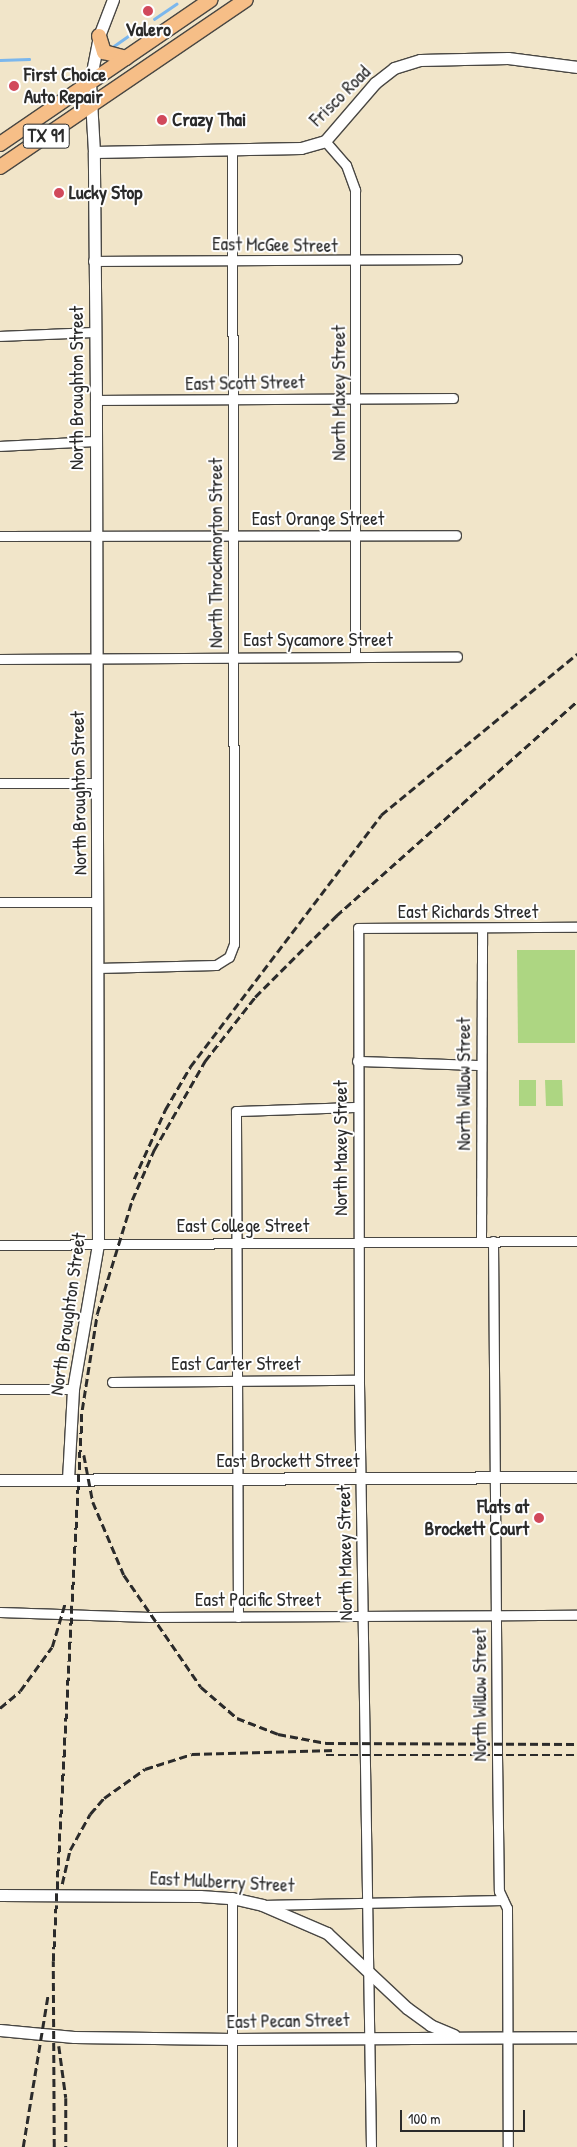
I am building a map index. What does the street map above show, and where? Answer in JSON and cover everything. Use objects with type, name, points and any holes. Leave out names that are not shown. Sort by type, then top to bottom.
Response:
[{"type":"main road","name":"TX 91","points":[[0,144],[210,0]]},
{"type":"main road","name":"TX 91","points":[[0,167],[246,0]]},
{"type":"main road","points":[[99,36],[104,52],[126,58]]},
{"type":"street","name":"North Broughton Street","points":[[68,1479],[73,1389],[98,1244],[98,902],[94,536],[96,400],[93,261],[94,152],[93,104],[90,82],[99,36],[113,0]]},
{"type":"street","name":"Frisco Road","points":[[94,152],[302,148],[325,141],[375,83],[394,68],[420,60],[508,58],[577,67]]},
{"type":"street","name":"North Maxey Street","points":[[325,141],[352,179],[356,397],[355,655]]},
{"type":"street","name":"North Throckmorton Street","points":[[97,968],[216,965],[229,957],[234,944],[232,150]]},
{"type":"street","name":"East McGee Street","points":[[93,261],[232,260],[354,262],[457,259]]},
{"type":"street","points":[[0,336],[95,332]]},
{"type":"street","name":"East Scott Street","points":[[96,400],[233,400],[356,397],[453,398]]},
{"type":"street","points":[[0,446],[96,441]]},
{"type":"street","name":"East Orange Street","points":[[0,536],[456,535]]},
{"type":"street","name":"East Sycamore Street","points":[[0,659],[355,655],[457,656]]},
{"type":"street","points":[[0,783],[96,783]]},
{"type":"street","points":[[0,902],[98,902]]},
{"type":"street","name":"East Richards Street","points":[[358,928],[577,927]]},
{"type":"street","name":"North Maxey Street","points":[[358,928],[357,1107],[360,1478],[369,1900],[371,2147]]},
{"type":"street","name":"North Willow Street","points":[[481,1241],[480,1065],[482,928]]},
{"type":"street","points":[[357,1061],[480,1065]]},
{"type":"street","points":[[238,1617],[237,1380],[234,1242],[236,1111],[357,1107]]},
{"type":"street","name":"North Willow Street","points":[[493,1241],[499,1891],[507,1908],[506,2037],[508,2147]]},
{"type":"street","name":"East College Street","points":[[0,1245],[577,1241]]},
{"type":"street","name":"East Carter Street","points":[[112,1382],[359,1380]]},
{"type":"street","points":[[0,1389],[73,1389]]},
{"type":"street","name":"East Brockett Street","points":[[0,1480],[577,1477]]},
{"type":"street","name":"East Pacific Street","points":[[0,1612],[238,1617],[577,1615]]},
{"type":"street","name":"East Mulberry Street","points":[[0,1895],[232,1898],[262,1905],[369,1900],[503,1900]]},
{"type":"street","points":[[232,1898],[232,2147]]},
{"type":"street","points":[[262,1905],[327,1933],[370,1970],[407,2008],[430,2025],[460,2037]]},
{"type":"street","name":"East Pecan Street","points":[[0,2030],[58,2036],[233,2039],[577,2037]]},
{"type":"green space","points":[[517,950],[575,950],[575,1043],[518,1043]]},
{"type":"green space","points":[[519,1080],[536,1080],[536,1106],[519,1106]]},
{"type":"green space","points":[[545,1080],[562,1080],[563,1106],[546,1106]]},
{"type":"waterway","points":[[154,19],[176,4]]},
{"type":"waterway","points":[[111,48],[137,30]]},
{"type":"waterway","points":[[0,60],[29,59]]},
{"type":"railway","points":[[134,1179],[165,1110],[190,1067],[381,815],[577,654]]},
{"type":"railway","points":[[54,2147],[53,1961],[82,1410],[97,1314],[132,1200],[154,1150],[205,1061],[255,997],[336,916],[577,701]]},
{"type":"railway","points":[[84,1455],[93,1502],[124,1575],[201,1687],[237,1718],[278,1734],[326,1743],[577,1744]]},
{"type":"railway","points":[[0,1708],[20,1691],[52,1647],[65,1603]]},
{"type":"railway","points":[[62,1884],[70,1850],[90,1814],[104,1798],[145,1769],[192,1754],[335,1750]]},
{"type":"railway","points":[[326,1755],[577,1755]]},
{"type":"railway","points":[[23,2147],[48,1994]]},
{"type":"railway","points":[[59,2046],[66,2098],[66,2147]]},
{"type":"place","name":"Valero","points":[[148,11]]},
{"type":"place","name":"First Choice Auto Repair","points":[[14,86]]},
{"type":"place","name":"Crazy Thai","points":[[162,120]]},
{"type":"place","name":"Lucky Stop","points":[[59,193]]},
{"type":"place","name":"Flats at Brockett Court","points":[[539,1518]]}]
